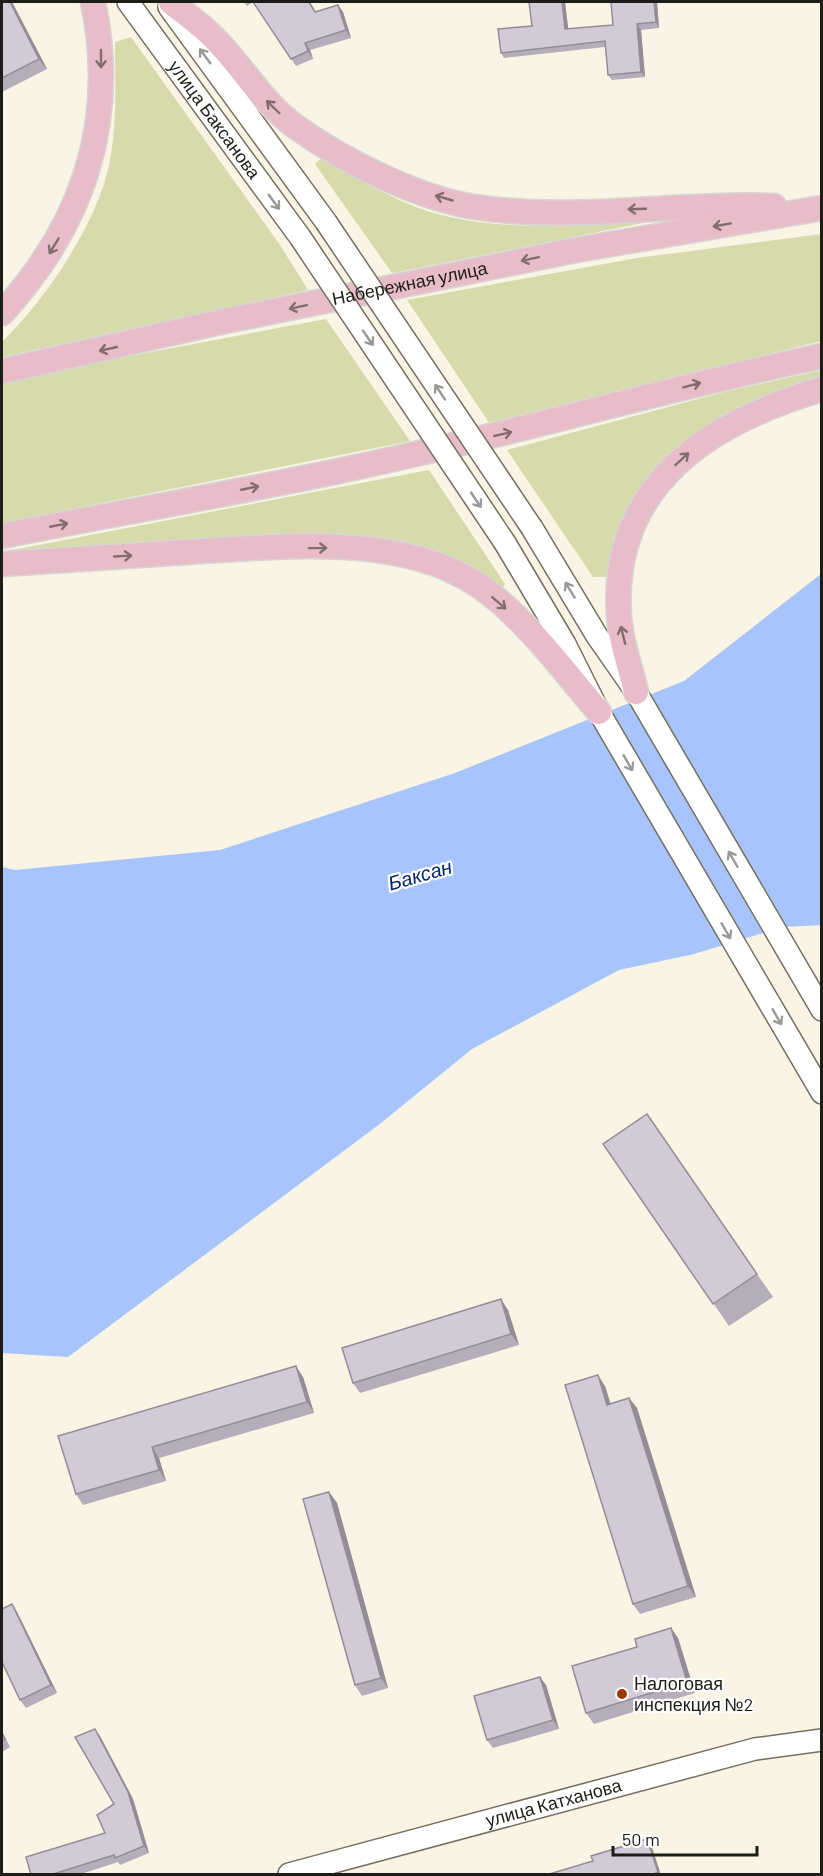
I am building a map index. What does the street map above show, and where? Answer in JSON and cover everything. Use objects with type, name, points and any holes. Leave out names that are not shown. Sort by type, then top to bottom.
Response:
[{"type":"main road","points":[[2,313],[28,285],[49,255],[65,228],[82,191],[92,156],[100,85],[100,39],[93,2]]},
{"type":"main road","name":"улица Баксанова","points":[[128,2],[300,237],[505,543],[565,644],[599,712],[822,1093]]},
{"type":"main road","name":"улица Баксанова","points":[[165,2],[326,222],[532,528],[597,636],[636,692],[822,1010]]},
{"type":"main road","points":[[171,2],[214,37],[258,92],[294,126],[377,172],[429,194],[467,205],[519,211],[742,204],[822,208]]},
{"type":"main road","name":"Набережная улица","points":[[2,371],[225,321],[564,252],[822,208]]},
{"type":"main road","points":[[2,536],[372,464],[526,428],[738,373],[822,356]]},
{"type":"main road","points":[[636,692],[618,618],[619,577],[623,553],[633,526],[649,497],[672,467],[701,441],[767,407],[822,389]]},
{"type":"main road","points":[[2,564],[231,550],[336,547],[386,551],[427,560],[462,576],[496,601],[527,630],[599,712]]},
{"type":"main road","name":"улица Катханова","points":[[289,1875],[755,1749],[822,1740]]},
{"type":"green space","points":[[131,37],[280,245],[308,290],[2,357],[2,342],[54,280],[84,231],[96,205],[105,180],[113,141],[115,42]]},
{"type":"green space","points":[[323,157],[400,200],[433,213],[477,222],[532,226],[668,218],[392,273],[315,164]]},
{"type":"green space","points":[[821,234],[821,341],[490,424],[407,300],[637,258]]},
{"type":"green space","points":[[326,319],[410,441],[2,523],[2,380]]},
{"type":"green space","points":[[821,370],[821,379],[787,389],[720,417],[686,440],[658,468],[609,577],[593,577],[507,450],[724,392]]},
{"type":"green space","points":[[429,470],[505,584],[500,591],[471,569],[431,549],[384,541],[2,555],[2,552]]},
{"type":"water","name":"Баксан","points":[[821,574],[821,925],[783,927],[694,954],[619,970],[472,1049],[381,1123],[68,1357],[2,1353],[2,867],[15,870],[220,850],[455,773],[684,681]]},
{"type":"building","points":[[2,2],[10,2],[39,59],[2,78]]},
{"type":"building","points":[[253,2],[309,2],[315,12],[338,5],[346,30],[305,43],[308,51],[291,59]]},
{"type":"building","points":[[529,2],[562,2],[565,29],[613,25],[611,2],[654,2],[656,22],[637,24],[641,72],[608,75],[605,41],[501,53],[498,29],[532,26]]},
{"type":"building","points":[[647,1114],[757,1274],[713,1304],[603,1144]]},
{"type":"building","points":[[501,1299],[511,1334],[353,1383],[342,1348]]},
{"type":"building","points":[[296,1366],[307,1402],[152,1447],[159,1470],[76,1494],[58,1436]]},
{"type":"building","points":[[598,1375],[607,1405],[629,1398],[688,1586],[633,1604],[565,1385]]},
{"type":"building","points":[[329,1492],[381,1678],[355,1685],[303,1499]]},
{"type":"building","points":[[12,1604],[51,1685],[20,1700],[2,1662],[2,1609]]},
{"type":"building","points":[[671,1628],[687,1682],[586,1713],[572,1666],[637,1647],[635,1639]]},
{"type":"building","points":[[540,1677],[553,1720],[487,1740],[474,1696]]},
{"type":"building","points":[[95,1729],[128,1792],[144,1846],[115,1858],[114,1855],[50,1875],[31,1875],[26,1857],[105,1833],[97,1815],[114,1804],[75,1737]]},
{"type":"building","points":[[647,1839],[658,1872],[651,1875],[546,1875],[593,1861],[591,1856]]},
{"type":"place","name":"Налоговая инспекция №2","points":[[622,1694]]}]
